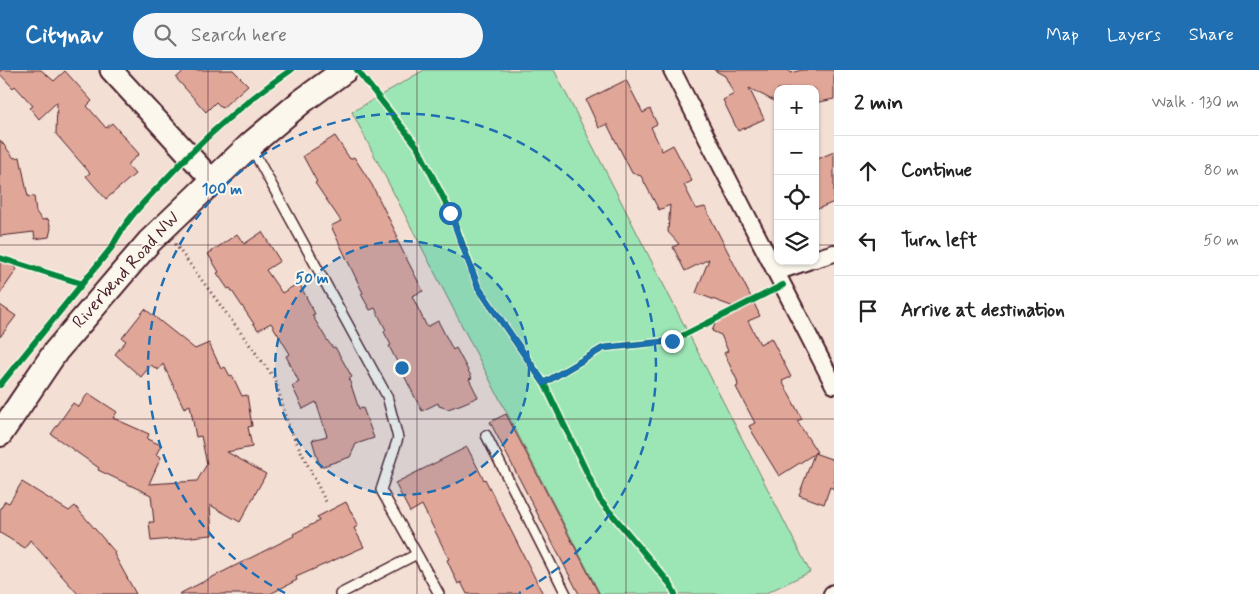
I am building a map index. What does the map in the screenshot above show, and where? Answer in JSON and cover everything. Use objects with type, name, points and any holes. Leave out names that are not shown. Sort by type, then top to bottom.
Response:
[{"type":"main road","name":"Riverbend Road NW","points":[[0,434],[56,351],[101,296],[163,227],[250,145],[301,102],[345,70]]},
{"type":"street","points":[[111,70],[212,180]]},
{"type":"street","points":[[672,70],[834,385]]},
{"type":"street","points":[[819,258],[834,253]]},
{"type":"street","points":[[776,272],[796,265]]},
{"type":"lane","points":[[250,145],[387,396],[398,438],[381,490],[439,594]]},
{"type":"lane","points":[[486,435],[566,594]]},
{"type":"lane","points":[[340,594],[417,554]]},
{"type":"path","points":[[163,227],[275,379],[289,427],[326,502]]},
{"type":"green space","points":[[424,70],[554,70],[810,572],[764,594],[600,594],[352,112]]},
{"type":"building","points":[[0,70],[41,70],[54,81],[65,71],[92,101],[87,106],[106,128],[112,123],[139,154],[127,165],[135,174],[106,199],[86,176],[90,173],[56,134],[57,102],[39,119],[30,108],[33,106],[15,86],[13,88],[0,74]]},
{"type":"building","points":[[185,70],[233,70],[248,85],[222,108],[216,102],[206,112],[176,78]]},
{"type":"building","points":[[714,70],[789,70],[790,73],[802,70],[834,70],[834,99],[819,102],[819,85],[774,85],[774,101],[749,88],[764,119],[738,131],[723,100],[734,94],[725,76]]},
{"type":"building","points":[[626,80],[643,113],[650,109],[657,124],[651,127],[662,151],[673,145],[692,181],[684,185],[696,209],[705,207],[752,299],[760,316],[748,321],[760,344],[771,338],[791,377],[782,381],[802,419],[797,421],[817,452],[814,453],[834,460],[834,489],[830,487],[824,504],[799,495],[814,454],[779,476],[749,426],[755,423],[736,387],[738,386],[737,380],[724,353],[728,351],[721,335],[712,331],[716,322],[714,317],[734,307],[696,293],[709,259],[685,271],[673,247],[679,244],[668,232],[670,205],[659,210],[641,176],[632,173],[607,124],[599,128],[586,100]]},
{"type":"building","points":[[335,136],[350,159],[354,157],[372,185],[398,237],[396,238],[423,291],[412,296],[427,327],[438,321],[453,350],[456,348],[472,378],[469,379],[478,397],[448,409],[439,406],[438,403],[422,411],[389,346],[391,345],[384,332],[386,330],[375,308],[370,310],[361,294],[363,293],[331,226],[341,221],[315,183],[317,182],[303,156]]},
{"type":"building","points":[[0,140],[14,158],[20,157],[28,197],[34,196],[36,212],[42,220],[48,219],[51,228],[49,237],[35,239],[34,232],[0,236]]},
{"type":"building","points":[[834,152],[834,202],[819,208],[819,175],[819,158]]},
{"type":"building","points":[[262,232],[280,261],[266,270],[282,293],[299,283],[315,314],[312,315],[327,340],[333,348],[335,347],[352,377],[349,379],[359,409],[363,408],[374,438],[356,444],[350,457],[320,467],[312,440],[327,436],[316,402],[303,409],[292,386],[299,382],[286,356],[290,354],[271,323],[258,330],[230,288],[228,289],[217,273],[219,272],[208,254],[237,234],[244,244]]},
{"type":"building","points":[[0,258],[17,269],[0,294]]},
{"type":"building","points":[[0,305],[16,316],[0,337]]},
{"type":"building","points":[[145,309],[195,349],[209,343],[221,369],[225,367],[230,376],[232,375],[242,396],[247,395],[252,426],[248,427],[252,447],[227,452],[266,474],[240,522],[210,505],[212,535],[151,541],[149,522],[154,522],[151,495],[98,470],[99,468],[51,434],[73,403],[79,407],[88,393],[117,412],[113,418],[149,434],[147,439],[161,445],[156,455],[161,457],[149,484],[197,481],[207,464],[201,436],[196,437],[190,405],[184,408],[163,364],[158,370],[151,365],[141,377],[115,354],[126,341],[122,338]]},
{"type":"building","points":[[506,414],[599,594],[579,594],[490,422]]},
{"type":"building","points":[[467,447],[543,594],[467,594],[461,582],[458,584],[447,560],[449,559],[422,505],[410,512],[395,483]]},
{"type":"building","points":[[22,482],[69,511],[75,506],[115,552],[114,554],[136,594],[78,594],[30,540],[25,548],[0,533],[0,510],[5,501],[9,503]]},
{"type":"building","points":[[346,502],[358,526],[354,528],[364,547],[296,577],[297,580],[270,594],[179,594],[294,536],[293,534],[319,521],[317,517]]},
{"type":"cycle path","points":[[0,385],[112,247],[129,219],[142,204],[193,150],[224,122],[291,70]]},
{"type":"cycle path","points":[[357,70],[417,146],[451,213],[478,287],[544,383],[600,500],[670,584],[675,594]]},
{"type":"cycle path","points":[[0,258],[80,283]]},
{"type":"cycle path","points":[[544,383],[603,348],[672,341],[783,285]]},
{"type":"route","points":[[450,213],[478,287],[544,383],[578,361],[603,348],[672,341]]}]
